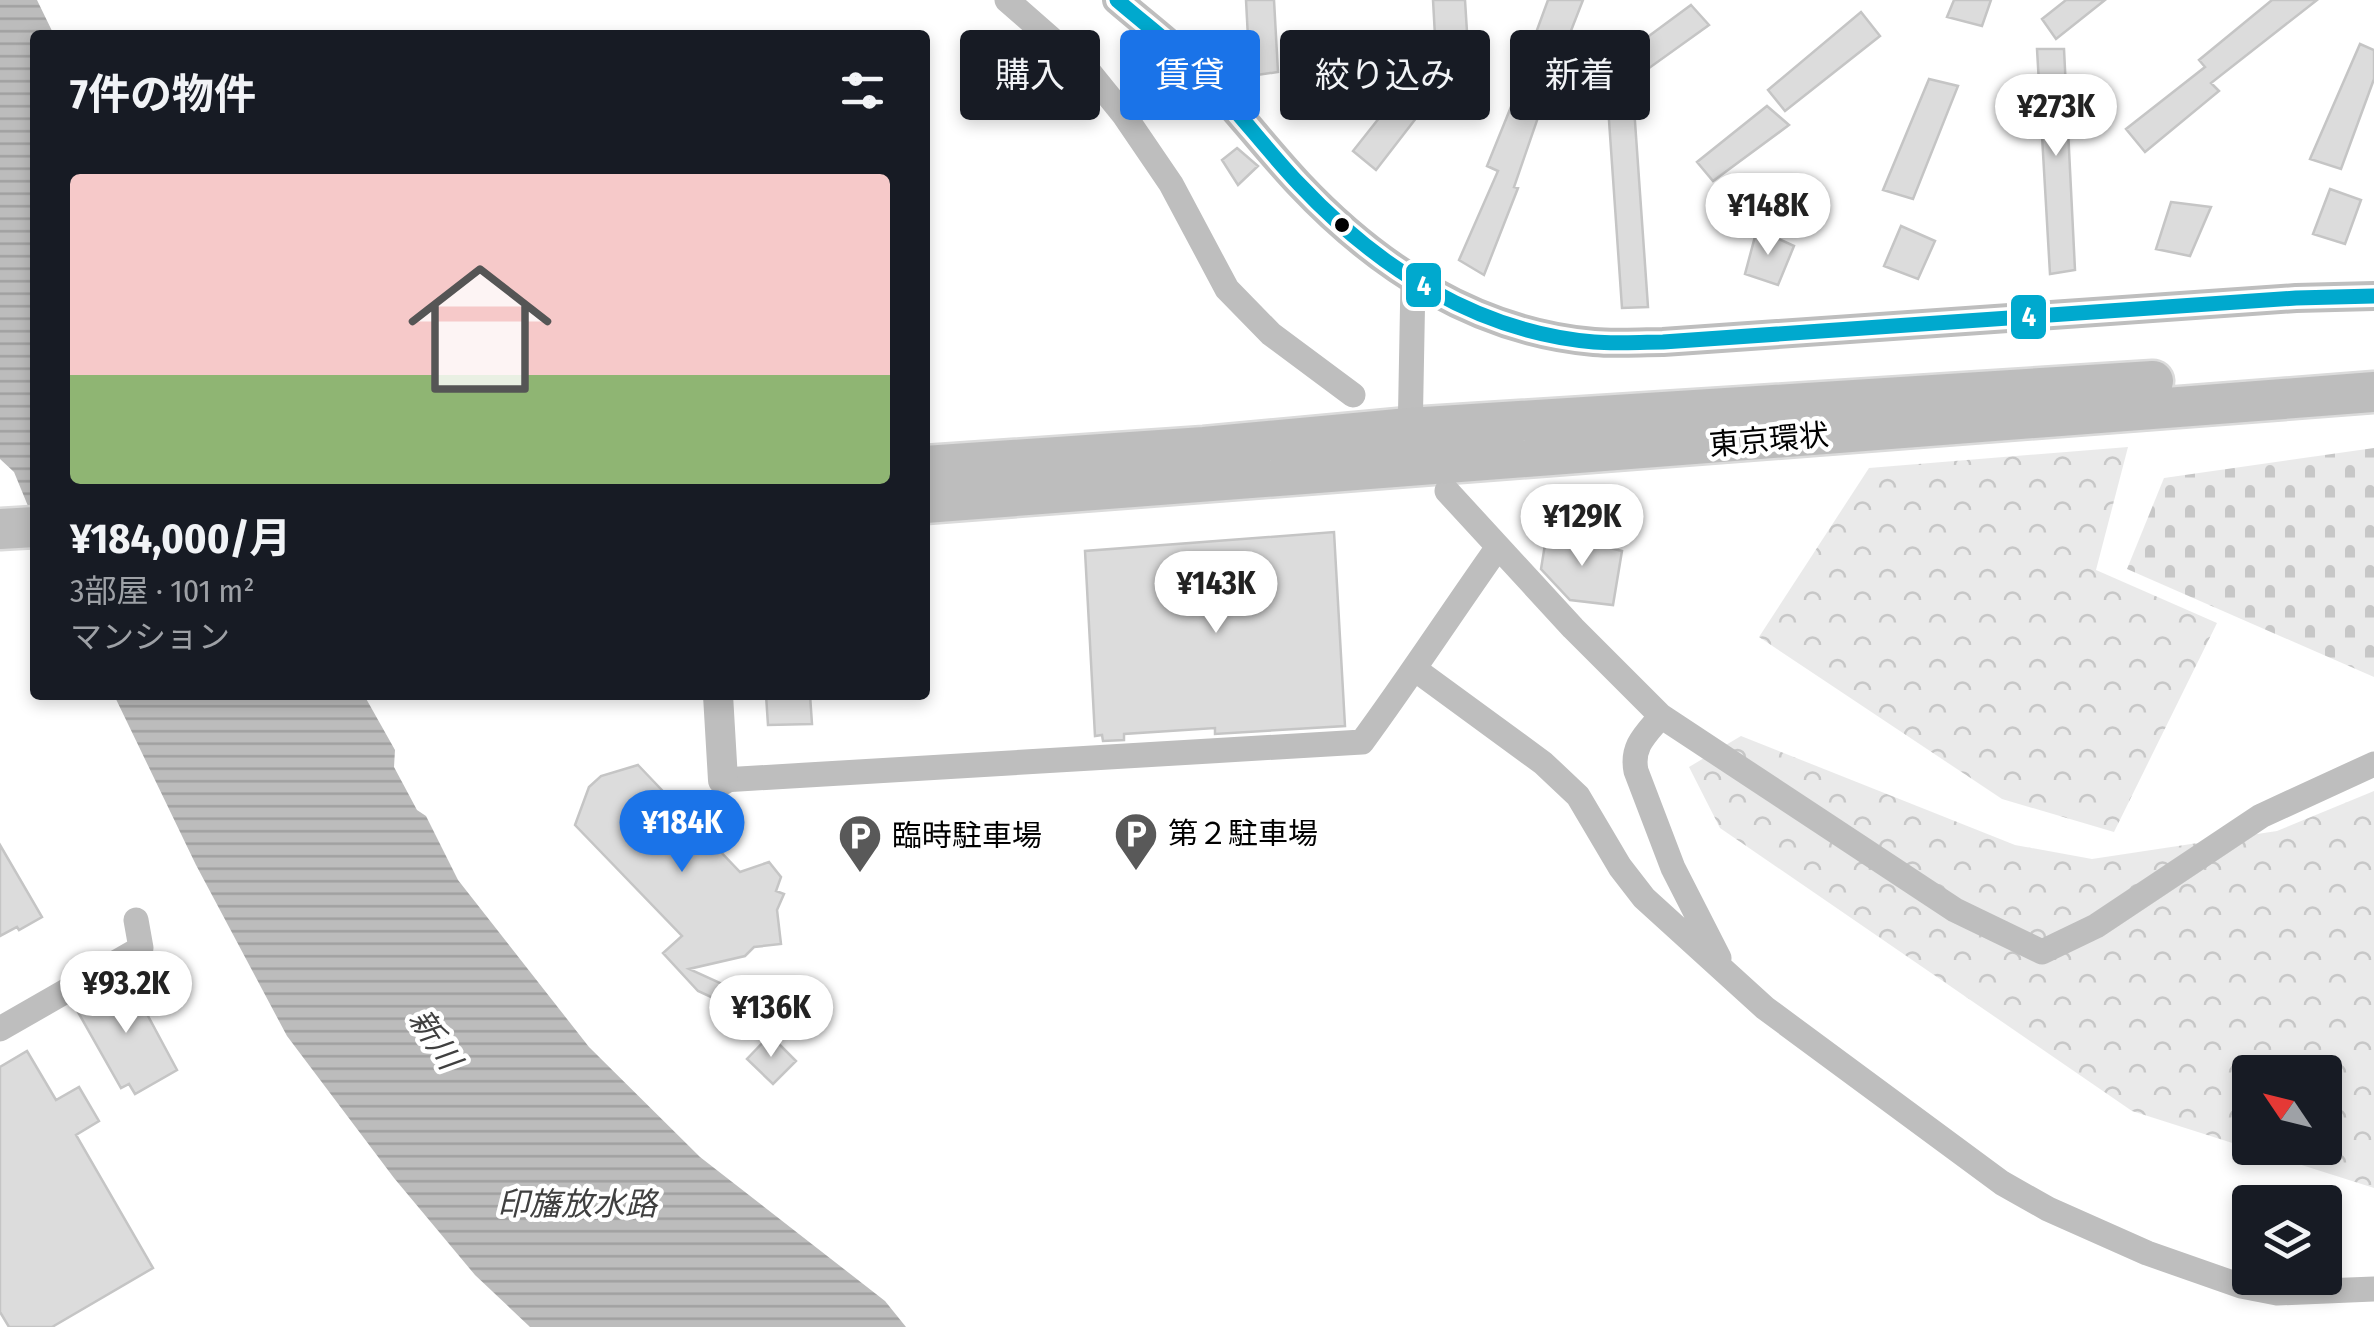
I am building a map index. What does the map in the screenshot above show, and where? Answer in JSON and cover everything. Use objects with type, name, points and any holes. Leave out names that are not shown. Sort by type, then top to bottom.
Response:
[{"type":"highway","name":"東京環状","points":[[930,503],[1741,410],[2374,366]]},
{"type":"highway","name":"東京環状","points":[[930,466],[1204,447],[1410,447],[2374,392]]},
{"type":"highway","points":[[0,529],[30,527]]},
{"type":"highway","points":[[0,556],[30,553]]},
{"type":"street","points":[[1008,0],[1090,73],[1124,115],[1171,184],[1227,290],[1271,334],[1353,395]]},
{"type":"street","points":[[1117,0],[1203,75],[1299,184],[1355,240],[1462,308],[1545,334],[1595,342],[1677,341],[2296,298],[2374,296]]},
{"type":"street","points":[[1410,447],[1413,280]]},
{"type":"street","points":[[1447,491],[1573,628],[1661,716],[1954,910],[2042,952],[2096,926],[2261,816],[2374,764]]},
{"type":"street","points":[[718,700],[723,780],[1362,742],[1416,670],[1425,648],[1498,547]]},
{"type":"street","points":[[1416,670],[1543,763],[1578,796],[1620,867],[1644,898],[1765,1008],[2002,1183],[2048,1209],[2147,1254],[2241,1286],[2277,1293],[2374,1289]]},
{"type":"street","points":[[1661,716],[1637,745],[1633,755],[1636,770],[1673,868],[1707,938],[1731,976]]},
{"type":"street","points":[[0,1029],[141,948],[136,920]]},
{"type":"green space","points":[[2128,447],[2096,570],[2217,623],[2114,832],[2002,799],[1759,637],[1869,468]]},
{"type":"green space","points":[[2374,448],[2374,677],[2127,569],[2164,478]]},
{"type":"green space","points":[[1741,736],[2015,845],[2092,859],[2277,831],[2374,791],[2374,1188],[2302,1165],[2342,1165],[2342,1055],[2232,1055],[2232,1143],[2132,1111],[1720,828],[1689,767]]},
{"type":"water","points":[[0,0],[37,0],[52,30],[30,30],[30,511],[14,472],[0,459]]},
{"type":"water","name":"印旛放水路","points":[[116,700],[367,700],[395,750],[394,767],[417,810],[426,816],[458,880],[589,1047],[700,1157],[885,1301],[906,1327],[530,1327],[475,1275],[394,1178],[287,1036],[196,865]]},
{"type":"building","points":[[1246,0],[1274,0],[1278,72],[1260,75],[1260,30],[1248,30]]},
{"type":"building","points":[[1433,0],[1465,0],[1467,30],[1435,30]]},
{"type":"building","points":[[1548,0],[1583,0],[1571,30],[1537,30]]},
{"type":"building","points":[[1954,0],[1991,0],[1982,26],[1947,17]]},
{"type":"building","points":[[2066,0],[2105,0],[2056,39],[2042,19]]},
{"type":"building","points":[[2272,0],[2317,0],[2211,83],[2219,91],[2145,152],[2126,129],[2205,67],[2199,60]]},
{"type":"building","points":[[1691,5],[1709,25],[1650,67],[1650,35]]},
{"type":"building","points":[[1861,12],[1880,36],[1785,111],[1768,90]]},
{"type":"building","points":[[2360,44],[2374,50],[2374,79],[2341,169],[2310,159]]},
{"type":"building","points":[[2037,49],[2064,49],[2075,270],[2050,274]]},
{"type":"building","points":[[1929,79],[1958,86],[1913,199],[1883,190]]},
{"type":"building","points":[[1767,106],[1789,125],[1713,181],[1697,162]]},
{"type":"building","points":[[1510,109],[1510,120],[1537,120],[1514,187],[1518,188],[1484,275],[1459,260],[1498,171],[1487,166]]},
{"type":"building","points":[[1378,120],[1415,120],[1376,170],[1353,151]]},
{"type":"building","points":[[1609,120],[1635,120],[1648,307],[1622,308]]},
{"type":"building","points":[[1237,148],[1258,166],[1238,185],[1222,160]]},
{"type":"building","points":[[2330,189],[2361,200],[2345,244],[2313,234]]},
{"type":"building","points":[[2171,202],[2211,207],[2190,256],[2156,249]]},
{"type":"building","points":[[1901,226],[1935,241],[1918,279],[1884,266]]},
{"type":"building","points":[[1757,229],[1794,246],[1778,285],[1745,274]]},
{"type":"building","points":[[1334,532],[1345,726],[1215,734],[1215,728],[1124,734],[1124,740],[1103,741],[1102,735],[1095,736],[1085,551]]},
{"type":"building","points":[[1547,532],[1622,551],[1613,605],[1570,600],[1541,569]]},
{"type":"building","points":[[766,700],[810,700],[812,724],[768,725]]},
{"type":"building","points":[[638,765],[740,872],[769,862],[781,877],[776,891],[784,894],[777,910],[781,944],[754,947],[745,956],[689,969],[729,987],[722,1002],[698,991],[663,953],[682,936],[575,825],[589,787],[601,776]]},
{"type":"building","points":[[0,845],[42,917],[0,936]]},
{"type":"building","points":[[126,975],[177,1070],[135,1094],[129,1084],[121,1088],[74,1005]]},
{"type":"building","points":[[770,1035],[796,1061],[773,1084],[747,1059]]},
{"type":"building","points":[[27,1051],[56,1100],[79,1087],[99,1121],[76,1135],[153,1268],[52,1327],[9,1327],[0,1312],[0,1067]]},
{"type":"transit line","name":"4","points":[[1117,0],[1193,65],[1299,184],[1362,243],[1432,291],[1470,310],[1551,336],[1602,343],[1663,342],[2296,298],[2374,296]]},
{"type":"place","name":"第２駐車場","points":[[1136,872]]},
{"type":"place","name":"臨時駐車場","points":[[860,874]]},
{"type":"water label","name":"新川","points":[[435,1039]]}]
